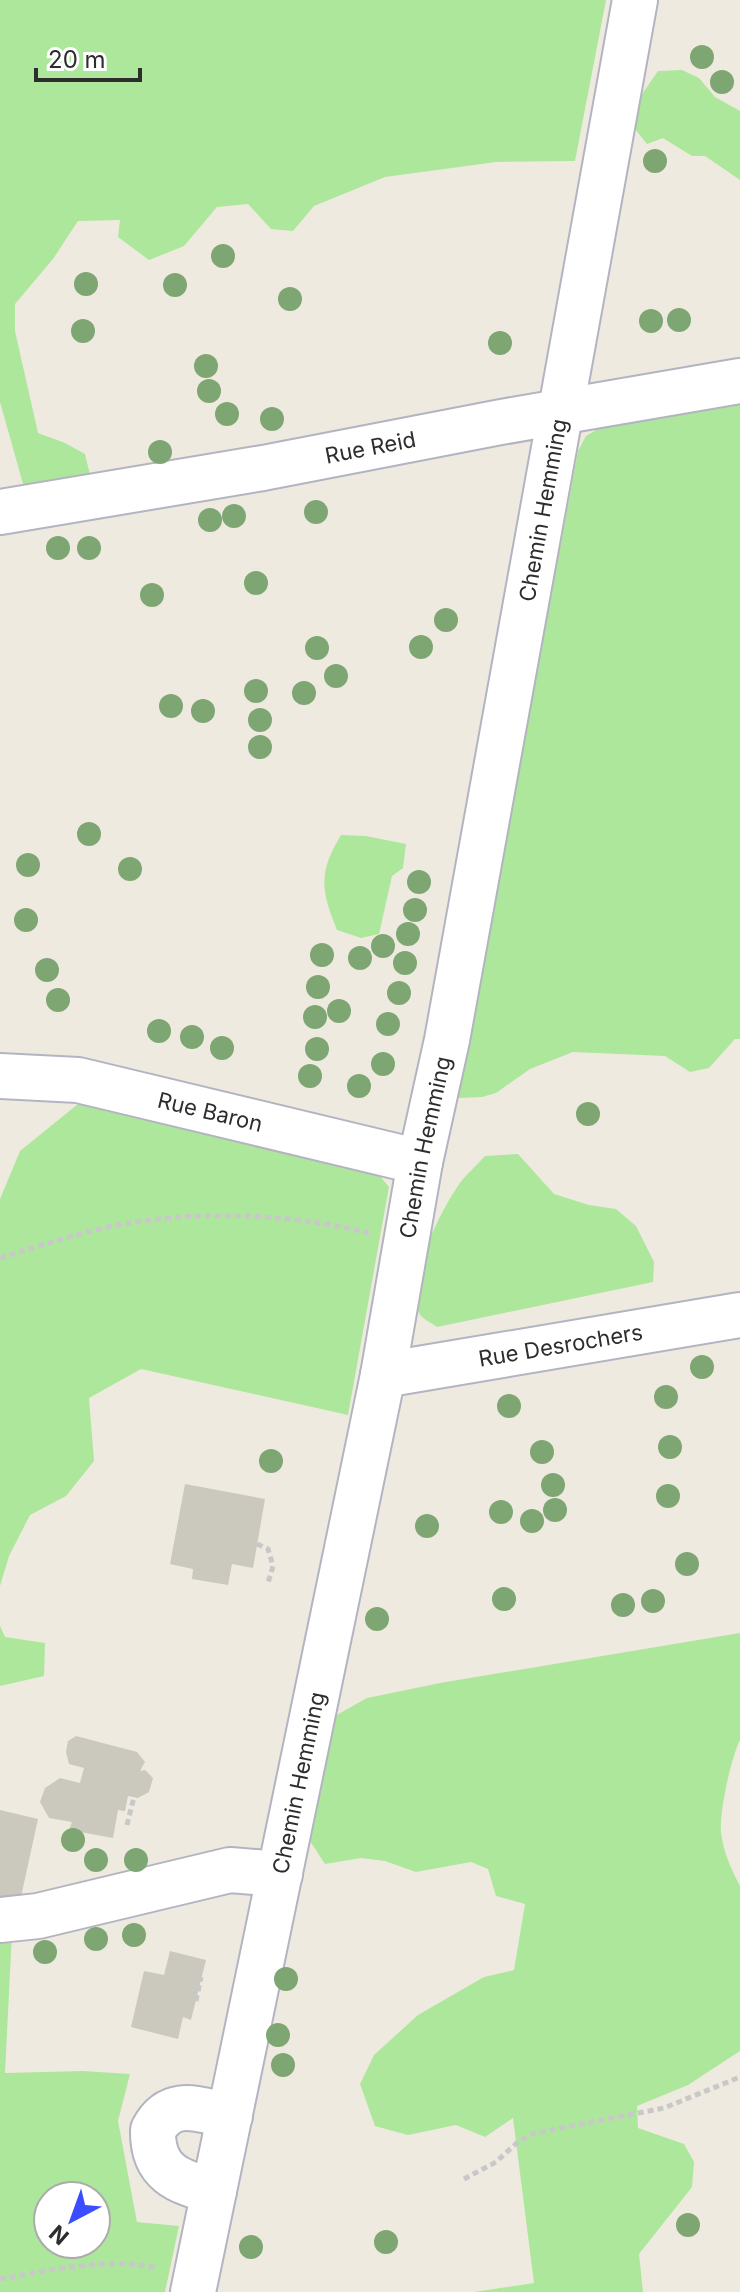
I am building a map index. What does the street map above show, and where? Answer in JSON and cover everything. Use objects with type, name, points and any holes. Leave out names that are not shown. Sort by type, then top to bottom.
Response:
[{"type":"street","name":"Chemin Hemming","points":[[195,2284],[383,1375],[420,1162],[450,1025],[635,0]]},
{"type":"street","name":"Rue Reid","points":[[0,512],[263,468],[740,381]]},
{"type":"street","name":"Rue Baron","points":[[0,1076],[78,1080],[420,1162]]},
{"type":"street","name":"Rue Desrochers","points":[[383,1375],[740,1315]]},
{"type":"street","points":[[0,1920],[38,1916],[230,1870],[280,1874]]},
{"type":"street","points":[[214,2191],[185,2184],[168,2172],[155,2153],[153,2130],[165,2113],[177,2108],[230,2116]]},
{"type":"path","points":[[0,1258],[94,1231],[142,1221],[205,1216],[327,1224],[406,1242]]},
{"type":"path","points":[[257,1544],[268,1549],[273,1566],[268,1583]]},
{"type":"path","points":[[127,1825],[134,1797]]},
{"type":"path","points":[[196,2001],[201,1977]]},
{"type":"path","points":[[464,2179],[496,2162],[519,2141],[535,2133],[664,2108],[740,2077]]},
{"type":"path","points":[[0,2279],[73,2266],[121,2265],[146,2266],[195,2284]]},
{"type":"green space","points":[[0,0],[606,0],[575,161],[496,162],[385,177],[314,206],[293,231],[271,229],[248,204],[217,207],[184,246],[149,260],[118,237],[120,220],[78,221],[53,259],[15,304],[15,331],[38,433],[85,454],[91,479],[25,491],[0,402]]},
{"type":"green space","points":[[682,70],[699,78],[715,97],[740,111],[740,180],[705,156],[692,156],[663,138],[647,144],[635,129],[640,97],[658,71]]},
{"type":"green space","points":[[740,404],[740,1039],[735,1039],[709,1068],[690,1072],[665,1056],[573,1052],[530,1069],[496,1093],[458,1098],[578,451],[586,436],[603,426]]},
{"type":"green space","points":[[341,835],[366,836],[406,844],[403,868],[392,876],[379,934],[361,938],[337,930],[324,882],[328,860]]},
{"type":"green space","points":[[78,1104],[149,1118],[379,1175],[389,1187],[348,1415],[141,1369],[89,1398],[94,1461],[66,1496],[30,1515],[9,1556],[0,1586],[0,1199],[20,1151]]},
{"type":"green space","points":[[518,1154],[554,1194],[589,1205],[616,1209],[636,1226],[654,1262],[653,1282],[437,1327],[421,1316],[416,1303],[420,1267],[436,1226],[463,1179],[485,1156]]},
{"type":"green space","points":[[0,1626],[5,1637],[45,1643],[44,1676],[0,1686]]},
{"type":"green space","points":[[740,1633],[740,1740],[726,1786],[721,1823],[726,1853],[740,1886],[740,2051],[688,2085],[637,2106],[638,2128],[684,2144],[694,2162],[692,2187],[639,2254],[643,2292],[474,2292],[534,2283],[513,2118],[485,2137],[456,2125],[408,2135],[375,2126],[360,2084],[374,2055],[418,2015],[484,1977],[514,1970],[525,1904],[496,1896],[488,1869],[471,1862],[416,1872],[385,1861],[361,1858],[325,1864],[308,1838],[333,1717],[367,1698]]},
{"type":"green space","points":[[12,1933],[5,2073],[83,2071],[130,2074],[118,2121],[137,2222],[179,2226],[165,2292],[0,2292],[0,1935]]},
{"type":"building","points":[[185,1484],[265,1499],[253,1568],[232,1564],[228,1585],[192,1579],[193,1569],[170,1564]]},
{"type":"building","points":[[76,1736],[137,1752],[145,1762],[140,1771],[145,1770],[153,1778],[149,1792],[138,1798],[128,1796],[125,1811],[118,1810],[113,1838],[69,1830],[72,1822],[49,1818],[40,1802],[45,1788],[60,1778],[80,1783],[84,1768],[69,1764],[66,1752],[68,1741]]},
{"type":"building","points":[[0,1810],[38,1819],[19,1906],[0,1902]]},
{"type":"building","points":[[170,1951],[206,1960],[191,2020],[183,2017],[178,2039],[131,2027],[144,1971],[164,1975]]}]
